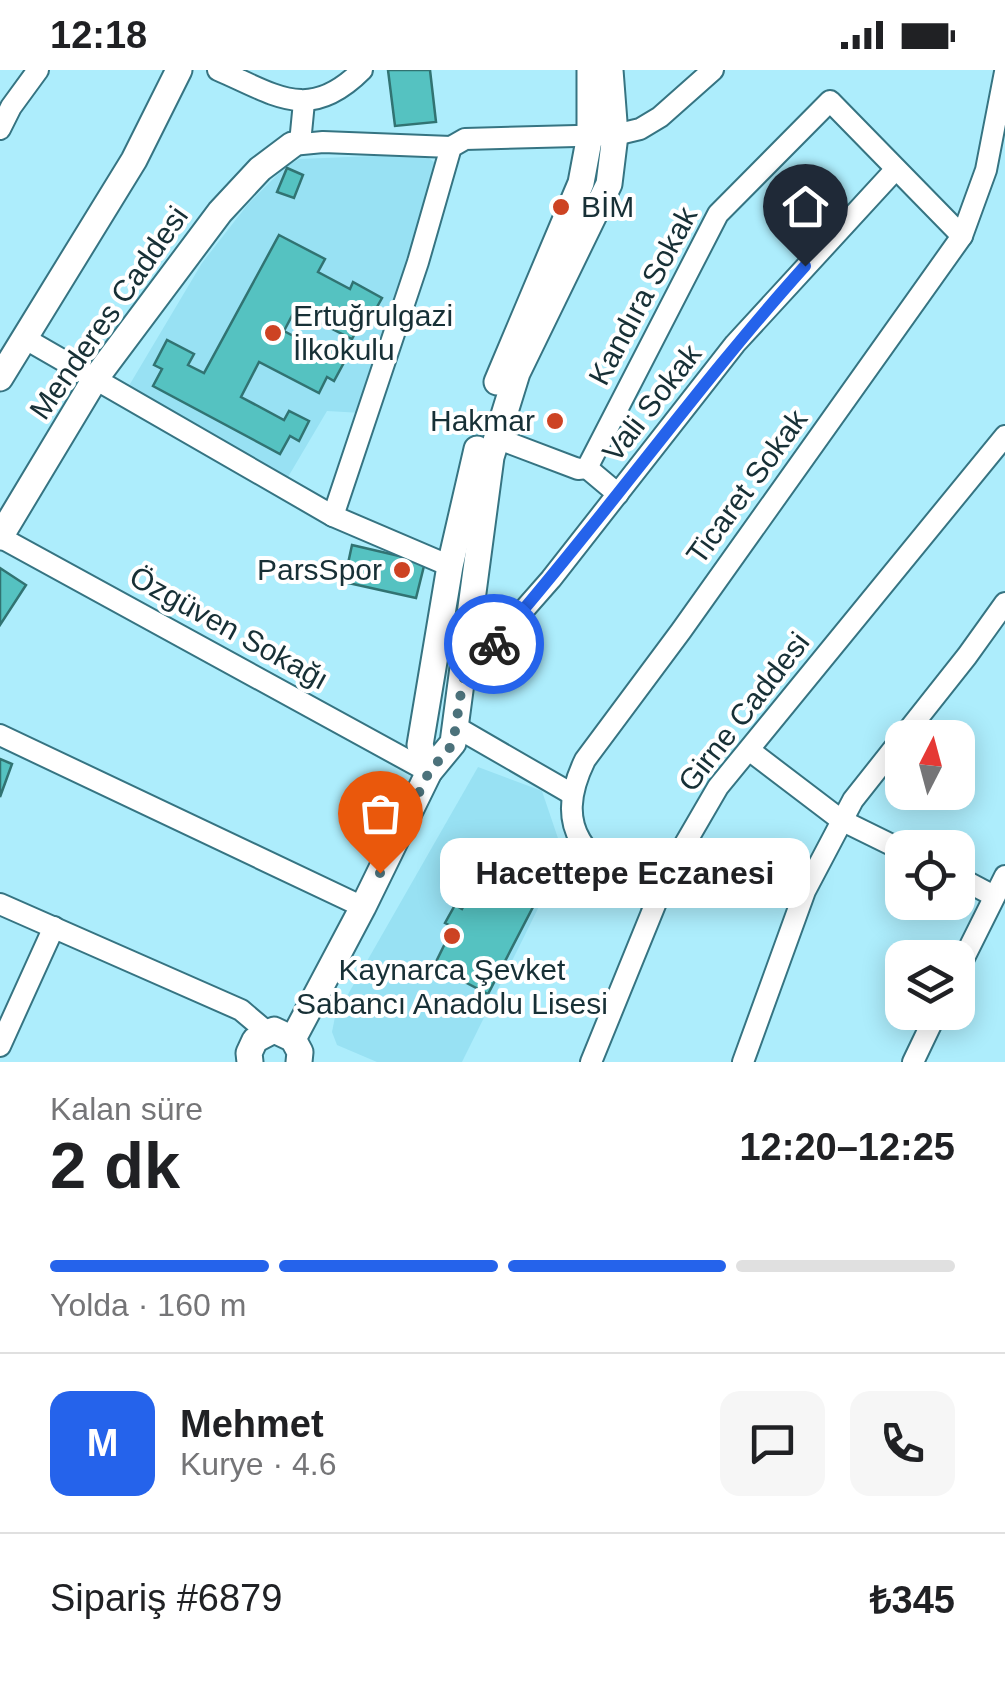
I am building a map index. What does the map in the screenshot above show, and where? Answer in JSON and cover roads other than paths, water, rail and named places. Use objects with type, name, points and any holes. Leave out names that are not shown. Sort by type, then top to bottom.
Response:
[{"type":"street","points":[[0,128],[38,70]]},
{"type":"street","points":[[0,378],[134,160],[179,70]]},
{"type":"street","points":[[218,70],[258,78],[304,102],[333,94],[362,70]]},
{"type":"street","points":[[235,1062],[250,1061],[255,1040],[266,1032],[281,1031],[296,1050],[429,772],[453,744],[496,438],[517,373],[609,184],[590,70]]},
{"type":"street","points":[[429,772],[420,745],[450,566],[474,460],[498,380],[603,135],[610,70]]},
{"type":"street","points":[[304,102],[296,144],[450,148],[466,139],[603,135],[640,129],[660,117],[712,70]]},
{"type":"street","name":"Ticaret Sokak","points":[[572,794],[585,760],[962,236],[986,170],[1005,72]]},
{"type":"street","name":"Kandıra Sokak","points":[[586,468],[718,214],[830,101],[962,236]]},
{"type":"street","name":"Menderes Caddesi","points":[[0,537],[95,379],[220,212],[260,169],[296,144]]},
{"type":"street","points":[[334,516],[418,262],[450,148]]},
{"type":"street","name":"Vali Sokak","points":[[463,679],[551,579],[735,344],[895,170]]},
{"type":"street","points":[[24,338],[334,516],[450,566]]},
{"type":"street","name":"Girne Caddesi","points":[[592,1062],[654,903],[718,787],[1005,436]]},
{"type":"street","points":[[496,438],[578,470],[586,468],[618,494]]},
{"type":"street","name":"Özgüven Sokağı","points":[[0,537],[429,772]]},
{"type":"street","points":[[743,1062],[805,891],[852,800],[1005,603]]},
{"type":"street","points":[[456,727],[572,794],[576,834],[588,855],[654,903]]},
{"type":"street","points":[[0,735],[363,907]]},
{"type":"street","points":[[749,750],[841,820],[885,842]]},
{"type":"street","points":[[973,940],[1005,876]]},
{"type":"street","points":[[975,886],[994,896]]},
{"type":"street","points":[[0,904],[241,1010],[266,1032]]},
{"type":"street","points":[[0,1046],[6,1018],[54,927]]},
{"type":"street","points":[[913,1062],[928,1030]]},
{"type":"place","name":"BİM","points":[[561,207]]},
{"type":"place","name":"Ertuğrulgazi İlkokulu","points":[[273,333]]},
{"type":"place","name":"Hakmar","points":[[555,421]]},
{"type":"place","name":"ParsSpor","points":[[402,570]]},
{"type":"place","name":"Hacettepe Eczanesi","points":[[380,873]]},
{"type":"place","name":"Kaynarca Şevket Sabancı Anadolu Lisesi","points":[[452,936]]}]
